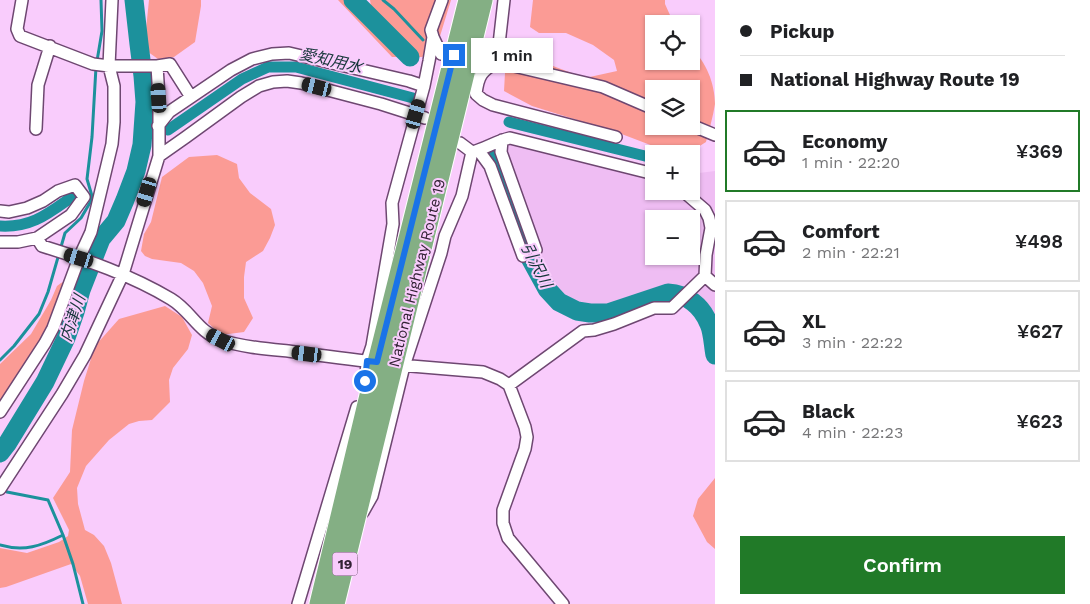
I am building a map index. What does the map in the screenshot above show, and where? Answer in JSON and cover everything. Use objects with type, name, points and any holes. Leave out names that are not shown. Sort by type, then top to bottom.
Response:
[{"type":"highway","name":"National Highway Route 19","points":[[386,364],[468,0]]},
{"type":"highway","name":"National Highway Route 19","points":[[320,604],[346,525],[386,364],[483,0]]},
{"type":"highway","name":"National Highway Route 19","points":[[335,604],[346,525]]},
{"type":"highway","points":[[309,604],[346,525]]},
{"type":"highway","points":[[346,525],[349,604]]},
{"type":"street","points":[[22,0],[17,29],[20,36],[93,64],[109,66],[156,66],[170,64],[190,97]]},
{"type":"street","points":[[0,412],[53,328],[79,258],[91,232],[112,144],[114,122],[114,86],[109,66],[112,0]]},
{"type":"street","points":[[441,54],[431,30],[442,0]]},
{"type":"street","points":[[497,62],[504,0]]},
{"type":"street","points":[[386,364],[372,346],[398,226],[392,203],[421,116],[424,86],[433,37]]},
{"type":"street","points":[[36,130],[38,84],[50,46]]},
{"type":"street","points":[[158,126],[169,112],[231,70],[252,60],[272,54],[289,53],[424,86]]},
{"type":"street","points":[[616,137],[493,105],[476,94],[483,71],[497,62],[603,87],[645,105]]},
{"type":"street","points":[[0,489],[85,356],[123,274],[159,156],[159,98],[156,66]]},
{"type":"street","points":[[159,156],[241,97],[259,86],[273,82],[301,83],[421,116]]},
{"type":"street","points":[[700,129],[715,135]]},
{"type":"street","points":[[346,525],[372,496],[386,364],[441,253],[439,235],[462,196],[475,152],[510,138],[645,172]]},
{"type":"street","points":[[502,140],[501,152],[536,250]]},
{"type":"street","points":[[460,143],[475,152],[490,166],[523,256]]},
{"type":"street","points":[[0,211],[9,212],[27,208],[43,201],[58,191],[75,185],[84,197],[71,215],[37,238],[18,242],[0,242]]},
{"type":"street","points":[[509,385],[583,331],[614,324],[654,308],[672,308],[705,276],[706,255],[711,228],[705,210],[693,200]]},
{"type":"street","points":[[37,238],[42,246],[123,274],[152,288],[174,301],[203,330],[221,340],[258,348],[386,364],[483,372],[509,385],[526,427],[527,437],[503,510],[503,523],[508,538],[563,604]]},
{"type":"street","points":[[705,276],[715,285]]},
{"type":"street","points":[[298,604],[365,381],[386,364]]},
{"type":"shaded area","points":[[149,0],[201,0],[195,42],[174,57],[158,59],[144,49]]},
{"type":"shaded area","points":[[338,0],[351,0],[363,14],[372,12],[370,0],[451,0],[437,46],[422,57],[392,57]]},
{"type":"shaded area","points":[[533,0],[665,0],[670,15],[645,15],[645,70],[700,70],[700,58],[709,73],[715,96],[715,104],[706,142],[700,146],[650,145],[619,133],[532,106],[504,91],[505,73],[537,60],[585,78],[617,71],[614,60],[593,45],[566,33],[539,33],[530,27]]},
{"type":"shaded area","points":[[507,141],[645,174],[645,200],[700,200],[700,173],[715,171],[715,329],[705,309],[691,295],[670,291],[644,296],[612,308],[597,309],[575,304],[554,290],[545,275],[505,160]]},
{"type":"shaded area","points":[[217,155],[237,164],[239,178],[250,193],[271,209],[275,225],[263,251],[246,262],[244,298],[253,318],[244,332],[221,335],[208,323],[212,306],[203,283],[194,271],[181,263],[152,259],[145,256],[141,251],[144,234],[151,222],[162,177],[189,157]]},
{"type":"shaded area","points":[[66,281],[52,320],[0,404],[0,364],[31,334],[57,286]]},
{"type":"shaded area","points":[[165,306],[182,317],[192,335],[188,349],[173,368],[169,380],[170,402],[152,420],[129,424],[109,440],[86,466],[77,488],[78,504],[85,530],[94,535],[104,546],[111,563],[122,604],[88,604],[80,576],[71,564],[0,588],[0,548],[27,553],[59,542],[68,536],[69,530],[53,498],[70,472],[72,430],[95,346],[119,319]]},
{"type":"shaded area","points":[[715,478],[715,549],[707,542],[693,516],[698,499]]},
{"type":"waterway","points":[[97,61],[102,31],[101,0]]},
{"type":"waterway","name":"内津川","points":[[0,453],[45,382],[66,338],[81,290],[101,239],[116,221],[136,171],[142,145],[145,102],[134,0]]},
{"type":"waterway","points":[[353,0],[410,57]]},
{"type":"waterway","points":[[383,0],[423,40]]},
{"type":"waterway","points":[[0,360],[14,346],[39,314],[48,292],[65,233],[81,218],[91,201],[92,196],[87,179],[92,137],[96,67]]},
{"type":"waterway","name":"愛知用水","points":[[168,130],[242,79],[268,67],[296,67],[413,98]]},
{"type":"waterway","name":"愛知用水","points":[[509,122],[645,156]]},
{"type":"waterway","name":"引沢川","points":[[492,150],[530,258],[547,289],[559,302],[577,311],[608,313],[668,293],[681,296],[693,302],[706,318],[711,331],[715,355]]},
{"type":"waterway","name":"愛知用水","points":[[0,226],[32,222],[49,213],[76,194]]},
{"type":"waterway","points":[[3,489],[7,492],[48,500],[73,564],[83,604]]},
{"type":"waterway","points":[[0,545],[17,548],[32,547],[63,535]]},
{"type":"route","points":[[365,381],[367,361],[377,362],[454,55]]}]
